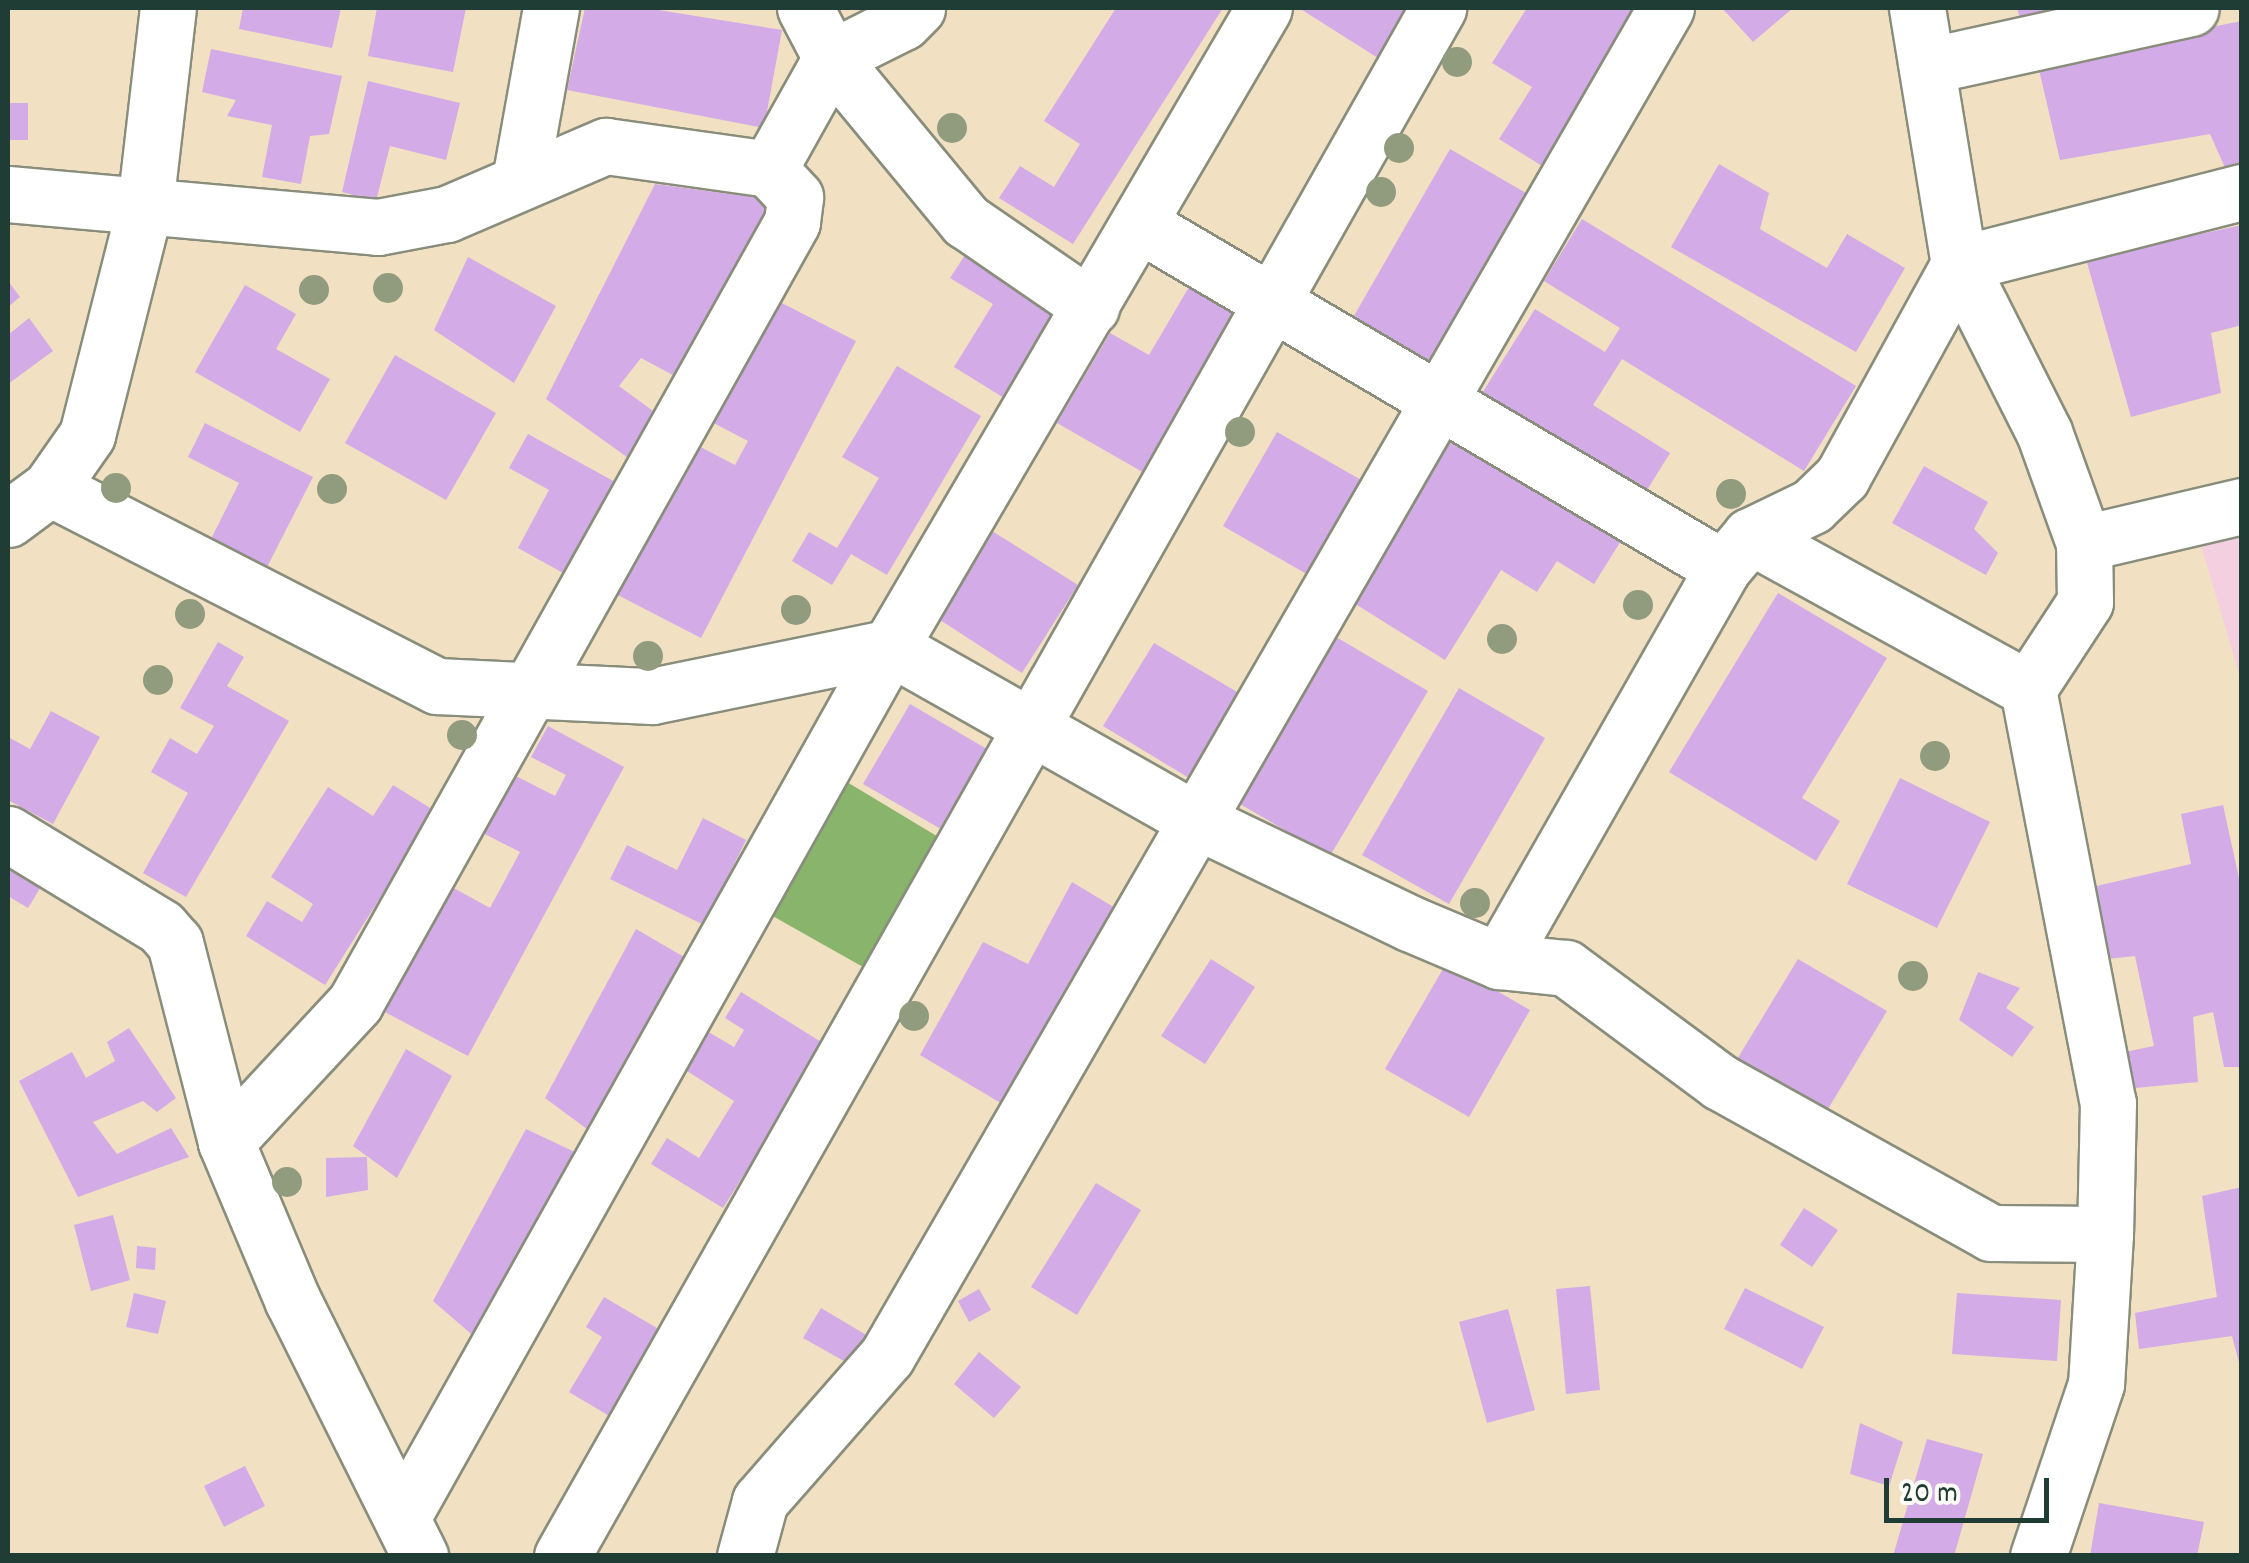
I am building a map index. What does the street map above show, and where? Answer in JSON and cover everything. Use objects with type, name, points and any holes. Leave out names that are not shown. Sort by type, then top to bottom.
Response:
[{"type":"street","points":[[168,8],[166,62],[144,206],[88,435],[29,503],[419,682],[524,694],[652,696],[890,646],[1197,821],[1500,961],[1566,968],[1720,1082],[1991,1233],[2105,1234]]},
{"type":"street","points":[[520,180],[551,8]]},
{"type":"street","points":[[805,8],[831,58],[966,221],[1091,306]]},
{"type":"street","points":[[769,169],[831,58],[903,22],[917,8]]},
{"type":"street","points":[[412,1535],[890,646],[1264,8]]},
{"type":"street","points":[[562,1556],[1438,8]]},
{"type":"street","points":[[745,1556],[760,1501],[887,1356],[1666,8]]},
{"type":"street","points":[[1917,8],[1958,264],[2044,432],[2084,543],[2085,602],[2028,689],[2108,1103],[2105,1234],[2096,1384],[2038,1556]]},
{"type":"street","points":[[1927,66],[2191,8]]},
{"type":"street","points":[[8,194],[378,226],[447,214],[606,146],[769,169],[795,197],[792,222],[524,694],[355,1003],[226,1142]]},
{"type":"street","points":[[1500,961],[1736,552],[1812,506],[1842,476],[1958,264],[2242,192]]},
{"type":"street","points":[[1139,224],[1274,299],[1440,402],[1736,552],[2028,689]]},
{"type":"street","points":[[2084,543],[2242,506]]},
{"type":"street","points":[[8,834],[161,927],[174,943],[226,1142],[292,1301],[412,1535]]},
{"type":"shaded area","points":[[2241,532],[2241,681],[2201,545]]},
{"type":"green space","points":[[832,773],[950,844],[879,976],[753,905]]},
{"type":"building","points":[[243,8],[341,8],[332,48],[239,29]]},
{"type":"building","points":[[377,8],[466,8],[453,72],[368,56]]},
{"type":"building","points":[[585,8],[646,8],[782,30],[764,128],[567,90]]},
{"type":"building","points":[[1116,8],[1223,8],[1073,244],[999,198],[1020,166],[1054,187],[1080,144],[1044,121]]},
{"type":"building","points":[[1299,8],[1408,8],[1378,58]]},
{"type":"building","points":[[1527,8],[1648,8],[1547,169],[1499,139],[1532,87],[1492,63]]},
{"type":"building","points":[[1722,8],[1793,8],[1753,42]]},
{"type":"building","points":[[2017,8],[2117,8],[2024,33]]},
{"type":"building","points":[[2242,21],[2242,168],[2227,172],[2210,134],[2060,160],[2037,61]]},
{"type":"building","points":[[211,49],[342,76],[329,134],[310,136],[301,184],[262,177],[272,125],[227,116],[236,100],[202,92]]},
{"type":"building","points":[[368,81],[460,103],[446,160],[390,146],[376,201],[342,192]]},
{"type":"building","points":[[8,103],[28,103],[28,140],[8,140]]},
{"type":"building","points":[[1450,149],[1533,197],[1430,375],[1347,328]]},
{"type":"building","points":[[1719,164],[1769,193],[1760,229],[1827,268],[1847,234],[1905,268],[1856,352],[1671,247]]},
{"type":"building","points":[[655,184],[782,201],[673,375],[641,358],[619,386],[653,411],[631,460],[546,399]]},
{"type":"building","points":[[1582,219],[1856,386],[1804,471],[1622,359],[1593,405],[1670,453],[1642,498],[1479,398],[1535,309],[1605,352],[1620,328],[1544,281]]},
{"type":"building","points":[[2242,225],[2242,325],[2211,333],[2221,393],[2131,417],[2086,259]]},
{"type":"building","points":[[969,249],[1061,304],[1004,398],[954,367],[993,304],[950,278]]},
{"type":"building","points":[[468,257],[556,306],[514,383],[434,330]]},
{"type":"building","points":[[1199,270],[1248,297],[1146,474],[1057,423],[1110,333],[1149,355]]},
{"type":"building","points":[[8,281],[20,297],[8,307]]},
{"type":"building","points":[[245,285],[296,314],[276,349],[330,379],[300,432],[195,372]]},
{"type":"building","points":[[772,298],[856,341],[701,638],[610,591],[689,441],[735,465],[748,441],[708,420]]},
{"type":"building","points":[[29,318],[53,351],[8,384],[8,335]]},
{"type":"building","points":[[395,355],[496,413],[446,500],[345,443]]},
{"type":"building","points":[[897,366],[981,416],[887,575],[851,554],[832,585],[792,561],[809,532],[837,548],[879,478],[842,457]]},
{"type":"building","points":[[205,423],[313,477],[264,573],[208,545],[239,483],[188,457]]},
{"type":"building","points":[[1277,432],[1363,481],[1310,576],[1223,526]]},
{"type":"building","points":[[1455,432],[1624,536],[1594,584],[1557,561],[1537,592],[1501,570],[1445,660],[1349,600]]},
{"type":"building","points":[[528,434],[626,488],[574,579],[518,548],[549,490],[509,468]]},
{"type":"building","points":[[1924,466],[1988,502],[1974,529],[1998,553],[1986,575],[1892,523]]},
{"type":"building","points":[[992,531],[1078,585],[1022,673],[937,618]]},
{"type":"building","points":[[1778,593],[1887,658],[1802,798],[1840,821],[1816,861],[1669,772]]},
{"type":"building","points":[[1336,637],[1428,691],[1330,856],[1238,803]]},
{"type":"building","points":[[218,642],[244,657],[227,686],[289,721],[186,897],[143,873],[188,793],[151,772],[170,738],[197,754],[214,726],[180,708]]},
{"type":"building","points":[[1154,643],[1244,696],[1194,781],[1103,726]]},
{"type":"building","points":[[1459,688],[1545,738],[1449,904],[1362,855]]},
{"type":"building","points":[[910,704],[992,752],[946,832],[863,784]]},
{"type":"building","points":[[51,711],[100,737],[53,824],[8,800],[8,737],[30,749]]},
{"type":"building","points":[[548,726],[624,767],[468,1056],[381,1010],[450,886],[490,908],[520,852],[479,831],[510,773],[555,796],[566,775],[531,757]]},
{"type":"building","points":[[1900,778],[1990,822],[1937,928],[1847,884]]},
{"type":"building","points":[[393,785],[435,811],[325,985],[246,936],[267,901],[302,922],[313,904],[271,877],[328,787],[373,816]]},
{"type":"building","points":[[2223,805],[2242,892],[2242,1067],[2224,1067],[2213,1012],[2193,1017],[2198,1082],[2125,1089],[2115,1054],[2154,1046],[2135,956],[2106,959],[2088,888],[2191,864],[2181,814]]},
{"type":"building","points":[[703,818],[746,840],[704,925],[610,879],[627,845],[677,870]]},
{"type":"building","points":[[8,851],[48,875],[28,908],[8,896]]},
{"type":"building","points":[[1072,882],[1117,909],[1004,1105],[920,1055],[983,942],[1028,964]]},
{"type":"building","points":[[636,929],[684,957],[587,1129],[545,1098]]},
{"type":"building","points":[[1211,959],[1255,987],[1205,1064],[1161,1036]]},
{"type":"building","points":[[1798,959],[1887,1011],[1825,1114],[1736,1061]]},
{"type":"building","points":[[1447,962],[1530,1010],[1469,1117],[1385,1069]]},
{"type":"building","points":[[1978,972],[2020,988],[2006,1008],[2034,1027],[2012,1057],[1959,1020]]},
{"type":"building","points":[[741,992],[826,1045],[723,1208],[651,1164],[667,1138],[699,1158],[734,1101],[665,1057],[688,1020],[734,1047],[744,1030],[725,1018]]},
{"type":"building","points":[[129,1028],[176,1098],[157,1112],[143,1101],[93,1122],[117,1154],[171,1128],[189,1157],[78,1197],[19,1081],[72,1052],[86,1078],[115,1061],[107,1042]]},
{"type":"building","points":[[406,1049],[452,1076],[397,1178],[353,1146]]},
{"type":"building","points":[[526,1129],[577,1153],[477,1339],[433,1301]]},
{"type":"building","points":[[367,1157],[368,1190],[326,1197],[326,1158]]},
{"type":"building","points":[[1096,1183],[1141,1210],[1077,1315],[1031,1287]]},
{"type":"building","points":[[2242,1187],[2242,1374],[2232,1336],[2139,1349],[2135,1313],[2217,1297],[2202,1196]]},
{"type":"building","points":[[1804,1208],[1838,1230],[1812,1267],[1780,1245]]},
{"type":"building","points":[[113,1215],[130,1280],[91,1291],[74,1225]]},
{"type":"building","points":[[137,1246],[156,1248],[155,1270],[136,1268]]},
{"type":"building","points":[[1590,1286],[1600,1390],[1566,1394],[1556,1289]]},
{"type":"building","points":[[1745,1288],[1824,1327],[1802,1369],[1724,1329]]},
{"type":"building","points":[[979,1289],[991,1310],[969,1322],[958,1301]]},
{"type":"building","points":[[134,1293],[166,1301],[158,1334],[126,1327]]},
{"type":"building","points":[[1957,1293],[2061,1300],[2057,1361],[1952,1354]]},
{"type":"building","points":[[604,1297],[662,1331],[611,1417],[569,1392],[602,1337],[586,1327]]},
{"type":"building","points":[[821,1308],[868,1336],[851,1365],[803,1338]]},
{"type":"building","points":[[1508,1309],[1535,1410],[1487,1423],[1459,1322]]},
{"type":"building","points":[[979,1352],[1021,1387],[994,1418],[954,1384]]},
{"type":"building","points":[[1860,1423],[1903,1442],[1889,1486],[1850,1474]]},
{"type":"building","points":[[1927,1439],[1983,1454],[1954,1556],[1893,1556]]},
{"type":"building","points":[[245,1466],[265,1506],[224,1527],[204,1486]]},
{"type":"building","points":[[2099,1503],[2204,1522],[2197,1556],[2090,1556]]}]
